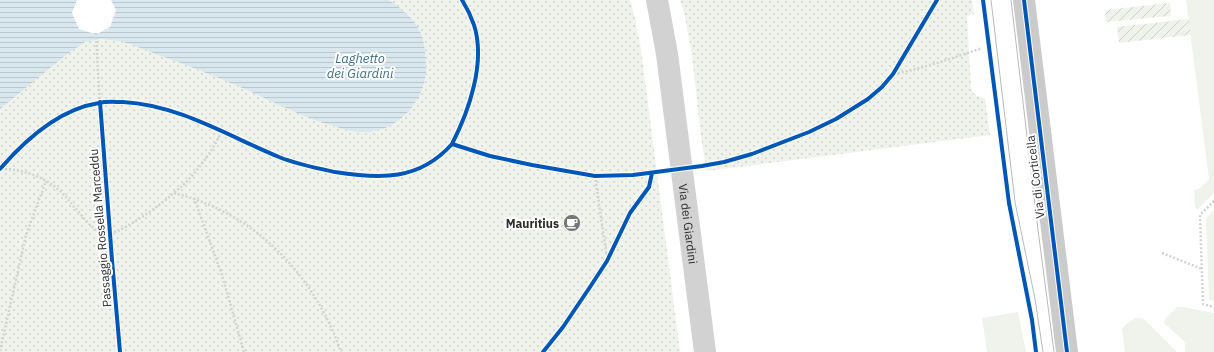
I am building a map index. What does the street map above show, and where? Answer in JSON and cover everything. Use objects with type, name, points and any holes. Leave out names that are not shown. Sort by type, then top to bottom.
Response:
[{"type":"street","name":"Via dei Giardini","points":[[657,0],[692,168],[705,352]]},
{"type":"street","name":"Via di Corticella","points":[[1024,0],[1066,352]]},
{"type":"path","points":[[0,169],[23,144],[51,123],[77,109],[100,102],[130,102],[165,109],[180,114],[222,131],[280,158],[324,170],[372,176],[388,176],[415,170],[434,161],[452,144],[462,123],[470,97],[476,73],[478,52],[471,16],[462,0]]},
{"type":"path","points":[[452,144],[490,156],[532,166],[595,176],[626,176],[692,168],[724,162],[752,154],[809,132],[836,119],[868,99],[882,87],[893,74],[937,0]]},
{"type":"path","points":[[893,74],[912,70],[982,48]]},
{"type":"path","points":[[0,169],[24,171],[46,181],[64,195],[97,230],[110,233],[130,226],[188,181],[213,149],[222,131]]},
{"type":"path","points":[[543,352],[579,305],[608,258],[630,213],[649,187],[652,173]]},
{"type":"path","points":[[595,176],[608,258]]},
{"type":"path","points":[[0,351],[26,235],[46,181]]},
{"type":"path","points":[[174,193],[194,198],[234,216],[270,242],[311,291],[324,311],[341,352]]},
{"type":"path","points":[[194,198],[222,275],[244,352]]},
{"type":"path","points":[[1214,201],[1200,215],[1204,304],[1214,306]]},
{"type":"path","points":[[1162,253],[1202,269]]},
{"type":"shaded area","points":[[0,0],[630,0],[641,49],[680,352],[0,352]]},
{"type":"shaded area","points":[[680,0],[972,0],[974,14],[967,16],[971,88],[976,95],[985,98],[990,135],[707,171],[700,128],[690,42]]},
{"type":"shaded area","points":[[1186,0],[1214,0],[1214,193],[1197,210],[1195,207],[1194,190],[1199,189],[1209,179]]},
{"type":"shaded area","points":[[1170,3],[1171,16],[1106,22],[1105,10]]},
{"type":"shaded area","points":[[1189,19],[1191,35],[1119,43],[1117,27]]},
{"type":"shaded area","points":[[1214,210],[1214,301],[1209,300],[1206,218]]},
{"type":"shaded area","points":[[1177,307],[1214,313],[1214,352],[1185,352],[1184,341],[1164,323],[1164,320]]},
{"type":"shaded area","points":[[1018,312],[1026,352],[987,352],[982,318]]},
{"type":"shaded area","points":[[1135,318],[1144,319],[1177,352],[1125,352],[1122,329]]},
{"type":"water","name":"Laghetto dei Giardini","points":[[0,0],[388,0],[407,14],[421,34],[425,52],[425,77],[422,90],[416,102],[398,121],[387,127],[374,131],[361,132],[341,128],[310,118],[226,81],[130,44],[120,41],[100,39],[85,42],[66,55],[0,109]]},
{"type":"pier","points":[[77,0],[111,0],[116,10],[110,27],[99,33],[92,33],[79,29],[72,13]]},
{"type":"tram line","points":[[991,0],[1015,202],[1035,299],[1043,352]]},
{"type":"tram line","points":[[1011,0],[1054,352]]},
{"type":"cycle path","points":[[452,144],[470,102],[477,70],[477,39],[474,25],[462,0]]},
{"type":"cycle path","points":[[0,169],[21,147],[44,127],[71,112],[85,106],[102,102],[144,104],[164,109],[184,115],[260,149],[299,164],[335,172],[368,176],[383,176],[412,171],[426,165],[452,144],[490,156],[595,176],[633,175],[702,166],[724,162],[752,154],[809,132],[836,119],[868,99],[882,87],[893,74],[937,0]]},
{"type":"cycle path","points":[[983,0],[1009,203],[1032,320],[1036,352]]},
{"type":"cycle path","points":[[1024,0],[1067,352]]},
{"type":"cycle path","name":"Passaggio Rossella Marceddu","points":[[100,102],[120,352]]},
{"type":"cycle path","points":[[543,352],[563,327],[607,261],[630,213],[649,187],[652,173]]},
{"type":"place","name":"Mauritius","points":[[572,223]]}]
